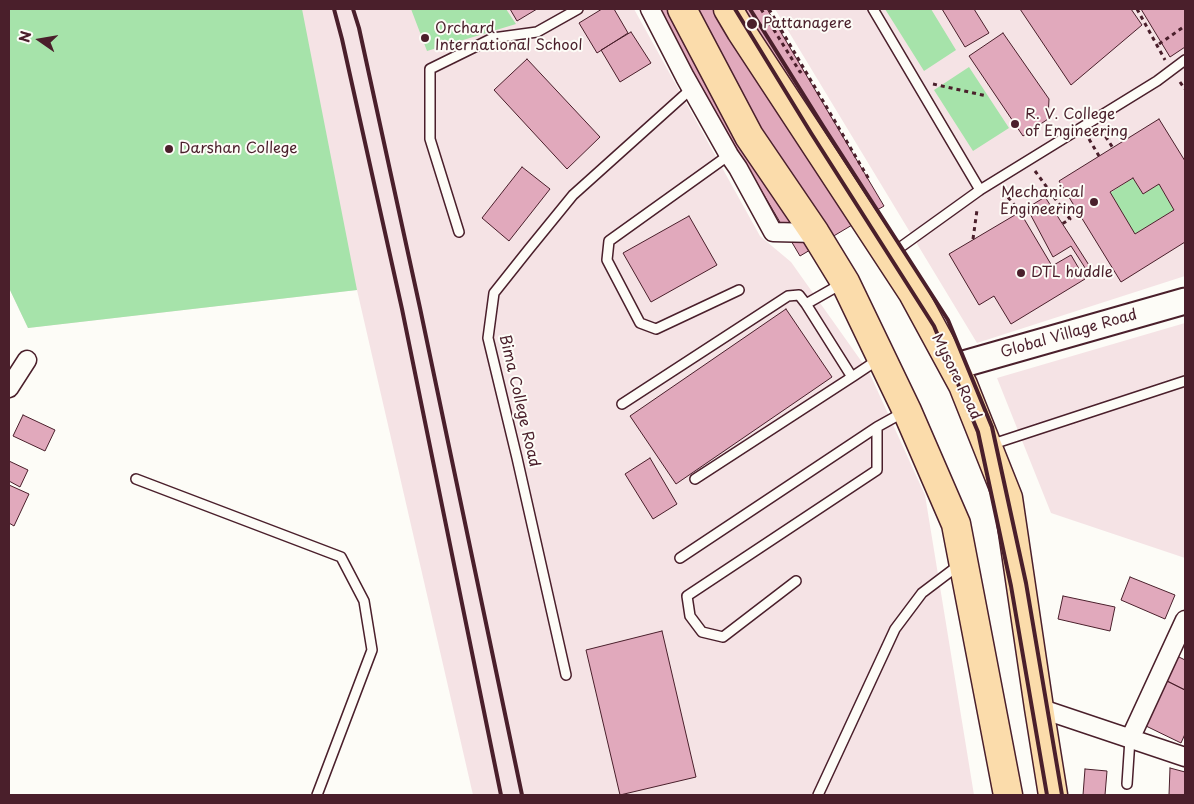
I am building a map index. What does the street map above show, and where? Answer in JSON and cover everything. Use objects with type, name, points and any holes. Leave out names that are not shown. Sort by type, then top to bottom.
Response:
[{"type":"highway","points":[[682,9],[749,136],[815,233],[845,282],[907,411],[956,524],[1008,795]]},
{"type":"highway","name":"Mysore Road","points":[[728,9],[913,293],[963,385],[1008,498],[1053,795]]},
{"type":"street","points":[[650,9],[728,155],[738,168],[773,232],[815,233]]},
{"type":"street","name":"Global Village Road","points":[[953,367],[1185,301]]},
{"type":"street","points":[[9,388],[28,360]]},
{"type":"street","points":[[1130,739],[1185,620]]},
{"type":"street","points":[[1039,708],[1185,757]]},
{"type":"lane","points":[[459,232],[430,139],[430,69],[493,38],[537,32],[578,9]]},
{"type":"lane","points":[[873,9],[980,190]]},
{"type":"lane","points":[[889,255],[980,190],[1157,81],[1185,60]]},
{"type":"lane","name":"Bima College Road","points":[[566,675],[518,458],[488,338],[494,293],[574,195],[692,89]]},
{"type":"lane","points":[[728,155],[609,241],[607,260],[640,324],[656,329],[739,290]]},
{"type":"lane","points":[[806,304],[845,282]]},
{"type":"lane","points":[[622,404],[788,296],[799,295],[852,377]]},
{"type":"lane","points":[[696,479],[881,357]]},
{"type":"lane","points":[[988,446],[1185,381]]},
{"type":"lane","points":[[680,558],[877,427],[907,411]]},
{"type":"lane","points":[[796,581],[723,637],[702,632],[690,616],[687,596],[878,470],[877,427]]},
{"type":"lane","points":[[136,478],[341,557],[364,601],[372,650],[317,795]]},
{"type":"lane","points":[[818,795],[895,629],[922,593],[963,562]]},
{"type":"lane","points":[[1127,784],[1130,739]]},
{"type":"path","points":[[761,9],[800,72],[804,69]]},
{"type":"path","points":[[1137,9],[1171,70]]},
{"type":"path","points":[[1159,44],[1185,26]]},
{"type":"path","points":[[916,80],[987,96]]},
{"type":"path","points":[[1102,131],[1112,148]]},
{"type":"path","points":[[1089,139],[1099,156]]},
{"type":"path","points":[[1027,161],[1070,219],[1062,224]]},
{"type":"path","points":[[994,181],[1020,212]]},
{"type":"path","points":[[973,240],[980,190]]},
{"type":"shaded area","points":[[9,9],[634,9],[760,236],[791,262],[869,372],[925,495],[974,795],[473,795],[357,290],[28,328],[9,288]]},
{"type":"shaded area","name":"R. V. College of Engineering","points":[[775,9],[1185,9],[1185,276],[977,343]]},
{"type":"shaded area","points":[[1185,323],[1185,558],[1051,513],[997,378]]},
{"type":"green space","name":"Darshan College","points":[[9,9],[302,9],[357,290],[28,328],[9,288]]},
{"type":"green space","points":[[411,9],[506,9],[516,24],[427,51]]},
{"type":"green space","points":[[885,9],[931,9],[956,50],[924,71]]},
{"type":"green space","points":[[969,67],[1009,128],[973,151],[934,90]]},
{"type":"green space","points":[[1133,178],[1143,194],[1159,184],[1174,210],[1135,234],[1110,193]]},
{"type":"building","points":[[510,9],[537,9],[517,21]]},
{"type":"building","points":[[602,9],[614,9],[628,33],[597,53],[579,23]]},
{"type":"building","points":[[654,9],[767,9],[884,206],[800,256]]},
{"type":"building","points":[[942,9],[974,9],[989,33],[965,47]]},
{"type":"building","points":[[1020,9],[1131,9],[1142,25],[1071,85]]},
{"type":"building","points":[[1141,9],[1185,9],[1185,47],[1170,57]]},
{"type":"building","points":[[631,32],[651,63],[620,82],[601,50]]},
{"type":"building","points":[[1003,33],[1049,99],[1048,119],[1023,136],[969,56]]},
{"type":"building","points":[[527,59],[600,137],[567,169],[494,90]]},
{"type":"building","name":"Mechanical Engineering","points":[[1159,119],[1185,161],[1185,242],[1121,282],[1059,181]],"holes":[[[1133,178],[1143,194],[1159,184],[1174,210],[1135,234],[1110,192]]]},
{"type":"building","points":[[522,167],[550,189],[509,241],[482,218]]},
{"type":"building","points":[[1045,197],[1094,273],[1089,274],[1071,246],[1053,257],[1027,208]]},
{"type":"building","name":"DTL huddle","points":[[1020,212],[1052,266],[1071,255],[1085,279],[1011,324],[994,296],[979,305],[949,254]]},
{"type":"building","points":[[689,216],[717,265],[651,302],[623,253]]},
{"type":"building","points":[[786,309],[832,377],[676,484],[630,416]]},
{"type":"building","points":[[23,415],[55,430],[45,451],[13,436]]},
{"type":"building","points":[[650,458],[677,504],[653,519],[625,474]]},
{"type":"building","points":[[9,461],[28,470],[20,487],[9,481]]},
{"type":"building","points":[[9,485],[29,494],[14,526],[9,523]]},
{"type":"building","points":[[1130,577],[1175,595],[1165,619],[1121,600]]},
{"type":"building","points":[[1063,596],[1115,607],[1110,631],[1058,619]]},
{"type":"building","points":[[662,631],[696,777],[620,795],[586,650]]},
{"type":"building","points":[[1175,655],[1185,660],[1185,690],[1163,679]]},
{"type":"building","points":[[1167,681],[1185,690],[1185,734],[1181,743],[1146,726]]},
{"type":"building","points":[[1170,768],[1185,772],[1185,795],[1169,795]]},
{"type":"building","points":[[1085,769],[1107,771],[1105,795],[1083,795]]},
{"type":"railway","points":[[334,9],[402,309],[501,795]]},
{"type":"railway","points":[[353,9],[359,28],[420,308],[522,795]]},
{"type":"railway","points":[[735,9],[811,133],[934,326],[978,432],[1011,586],[1047,795]]},
{"type":"railway","points":[[750,9],[948,320],[992,427],[1026,583],[1062,795]]},
{"type":"place","name":"Pattanagere","points":[[752,24]]},
{"type":"place","name":"Orchard International School","points":[[425,38]]},
{"type":"place","name":"R. V. College of Engineering","points":[[1015,124]]},
{"type":"place","name":"Darshan College","points":[[169,149]]},
{"type":"place","name":"Mechanical Engineering","points":[[1094,202]]},
{"type":"place","name":"DTL huddle","points":[[1021,273]]}]
